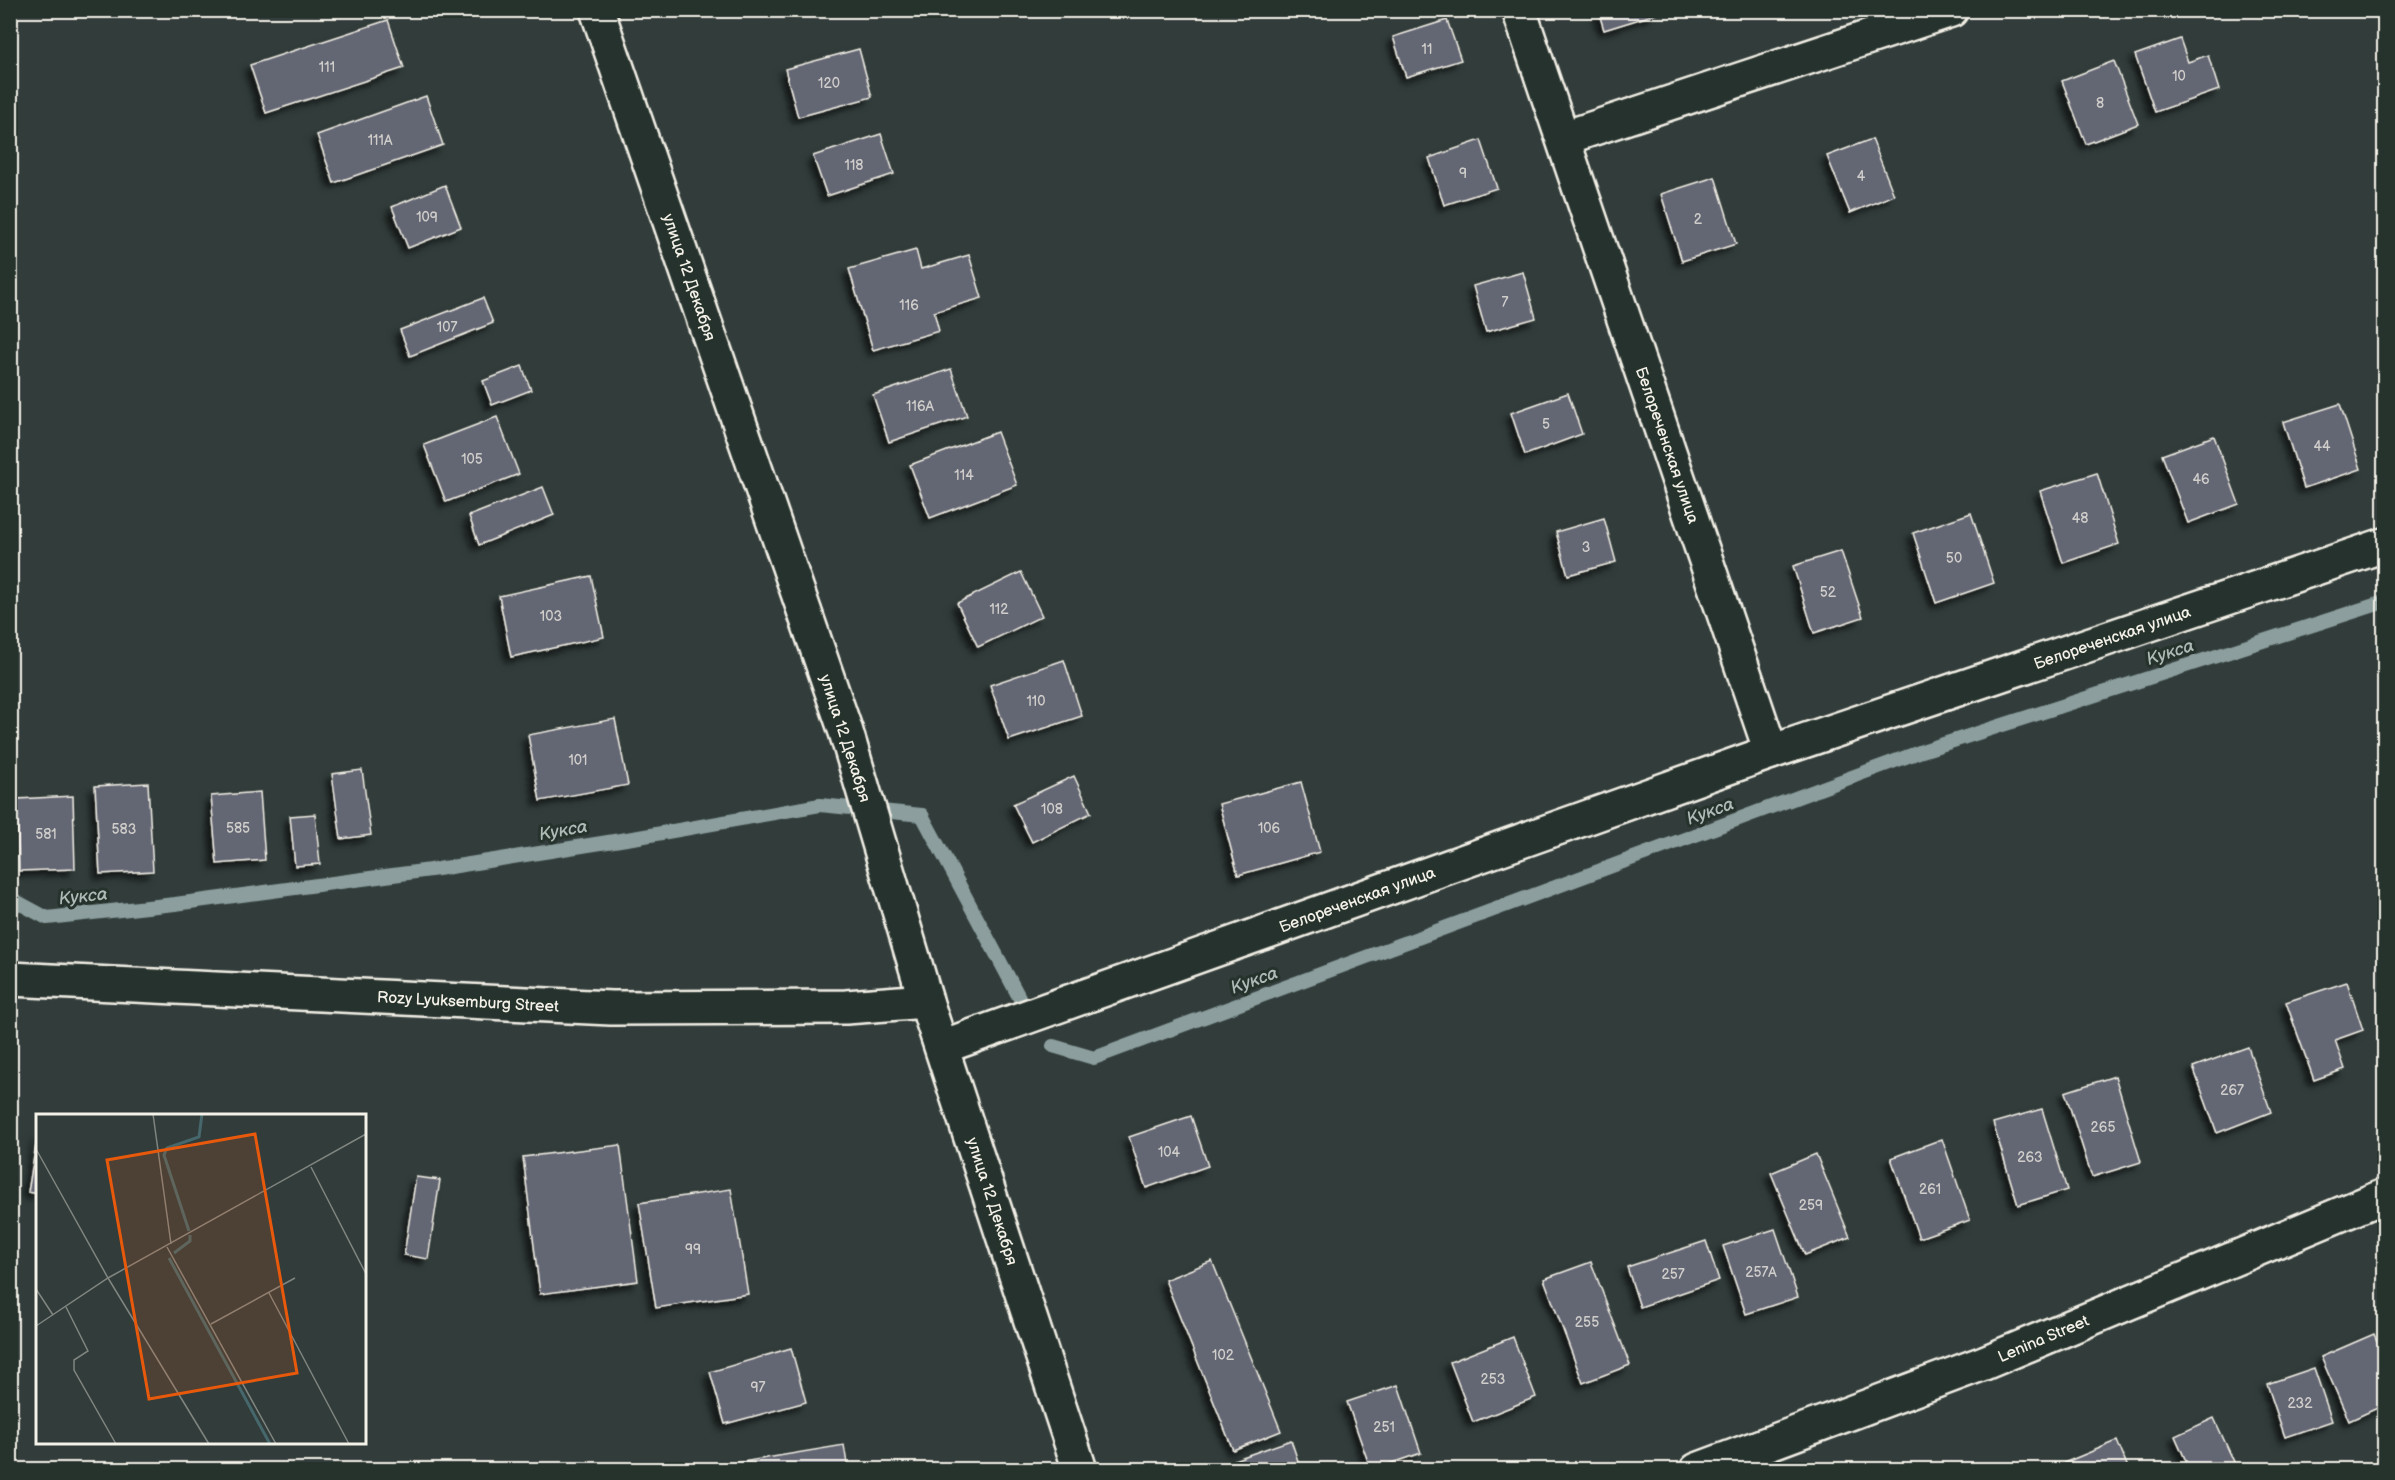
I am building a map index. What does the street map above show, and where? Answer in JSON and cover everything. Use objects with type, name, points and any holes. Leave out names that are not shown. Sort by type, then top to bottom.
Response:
[{"type":"street","name":"улица 12 Декабря","points":[[597,10],[846,732],[926,1001],[1080,1470]]},
{"type":"street","name":"Белореченская улица","points":[[1519,10],[1772,752]]},
{"type":"street","points":[[1564,138],[1951,10]]},
{"type":"street","name":"Белореченская улица","points":[[942,1047],[1772,752],[2385,545]]},
{"type":"street","name":"Rozy Lyuksemburg Street","points":[[10,979],[611,1008],[846,1007],[926,1001]]},
{"type":"street","name":"Lenina Street","points":[[1697,1470],[1984,1363],[2385,1196]]},
{"type":"building","points":[[1598,10],[1655,10],[1656,14],[1604,30]]},
{"type":"building","points":[[388,20],[404,68],[266,113],[250,65]]},
{"type":"building","points":[[1447,20],[1461,60],[1406,77],[1393,37]]},
{"type":"building","points":[[2180,39],[2188,62],[2208,55],[2219,90],[2155,112],[2135,55]]},
{"type":"building","points":[[859,49],[872,97],[798,117],[785,69]]},
{"type":"building","points":[[2114,61],[2138,124],[2086,144],[2062,81]]},
{"type":"building","points":[[426,96],[443,145],[334,183],[317,135]]},
{"type":"building","points":[[881,134],[894,174],[827,196],[813,156]]},
{"type":"building","points":[[1872,139],[1894,195],[1850,213],[1827,156]]},
{"type":"building","points":[[1481,140],[1497,188],[1444,205],[1429,158]]},
{"type":"building","points":[[1715,177],[1736,244],[1682,261],[1661,194]]},
{"type":"building","points":[[445,185],[461,227],[408,248],[392,207]]},
{"type":"building","points":[[916,250],[921,269],[969,255],[982,298],[934,312],[939,331],[873,350],[849,269]]},
{"type":"building","points":[[1523,272],[1536,318],[1486,332],[1473,286]]},
{"type":"building","points":[[483,298],[493,323],[410,356],[400,330]]},
{"type":"building","points":[[522,366],[531,390],[492,405],[483,381]]},
{"type":"building","points":[[951,369],[967,416],[889,442],[873,395]]},
{"type":"building","points":[[1568,393],[1582,434],[1525,455],[1511,413]]},
{"type":"building","points":[[2340,404],[2361,469],[2304,488],[2283,422]]},
{"type":"building","points":[[497,417],[519,474],[446,502],[424,445]]},
{"type":"building","points":[[997,432],[1017,485],[930,518],[910,465]]},
{"type":"building","points":[[2214,436],[2239,504],[2188,523],[2162,455]]},
{"type":"building","points":[[2097,473],[2119,544],[2063,563],[2040,491]]},
{"type":"building","points":[[543,487],[554,515],[479,545],[469,516]]},
{"type":"building","points":[[1971,513],[1994,583],[1936,603],[1913,533]]},
{"type":"building","points":[[1604,518],[1616,562],[1568,575],[1556,532]]},
{"type":"building","points":[[1841,551],[1863,617],[1814,633],[1793,566]]},
{"type":"building","points":[[1021,572],[1042,616],[978,647],[957,603]]},
{"type":"building","points":[[591,576],[604,637],[511,657],[499,596]]},
{"type":"building","points":[[1064,660],[1082,716],[1009,740],[990,685]]},
{"type":"building","points":[[615,719],[628,785],[540,801],[528,735]]},
{"type":"building","points":[[362,770],[371,835],[341,839],[332,774]]},
{"type":"building","points":[[1074,776],[1091,813],[1032,842],[1013,804]]},
{"type":"building","points":[[1301,782],[1320,852],[1238,875],[1219,804]]},
{"type":"building","points":[[148,783],[153,871],[100,874],[95,786]]},
{"type":"building","points":[[260,792],[265,860],[217,864],[211,796]]},
{"type":"building","points":[[73,796],[75,869],[19,871],[17,799]]},
{"type":"building","points":[[315,814],[320,864],[295,866],[290,816]]},
{"type":"building","points":[[2347,982],[2363,1030],[2335,1040],[2345,1069],[2314,1080],[2286,1002]]},
{"type":"building","points":[[2248,1047],[2271,1112],[2217,1133],[2193,1067]]},
{"type":"building","points":[[2115,1076],[2141,1162],[2092,1177],[2065,1092]]},
{"type":"building","points":[[2042,1109],[2067,1190],[2018,1205],[1993,1123]]},
{"type":"building","points":[[1191,1116],[1208,1166],[1146,1188],[1129,1137]]},
{"type":"building","points":[[1942,1139],[1970,1220],[1919,1238],[1891,1158]]},
{"type":"building","points":[[36,1145],[36,1194],[28,1192]]},
{"type":"building","points":[[620,1145],[638,1281],[540,1294],[523,1157]]},
{"type":"building","points":[[1816,1154],[1850,1237],[1805,1255],[1771,1173]]},
{"type":"building","points":[[416,1177],[440,1180],[428,1259],[404,1255]]},
{"type":"building","points":[[731,1189],[748,1294],[656,1308],[639,1203]]},
{"type":"building","points":[[1775,1229],[1798,1297],[1746,1314],[1723,1246]]},
{"type":"building","points":[[1706,1241],[1719,1280],[1640,1307],[1627,1267]]},
{"type":"building","points":[[1212,1261],[1281,1431],[1233,1450],[1165,1280]]},
{"type":"building","points":[[1591,1262],[1630,1365],[1583,1383],[1544,1279]]},
{"type":"building","points":[[2374,1334],[2384,1358],[2384,1405],[2349,1421],[2321,1357]]},
{"type":"building","points":[[1513,1337],[1536,1397],[1473,1422],[1450,1362]]},
{"type":"building","points":[[791,1348],[806,1402],[725,1424],[710,1372]]},
{"type":"building","points":[[2314,1368],[2332,1421],[2285,1437],[2267,1384]]},
{"type":"building","points":[[1398,1385],[1421,1453],[1371,1470],[1347,1402]]},
{"type":"building","points":[[2214,1418],[2235,1464],[2223,1470],[2190,1470],[2175,1436]]},
{"type":"building","points":[[1291,1440],[1301,1470],[1238,1470],[1234,1460]]},
{"type":"building","points":[[2117,1441],[2129,1470],[2067,1470],[2064,1463]]},
{"type":"building","points":[[844,1445],[848,1470],[738,1470],[736,1463]]},
{"type":"waterway","name":"Кукса","points":[[1053,1046],[1094,1058],[1922,751],[2384,602]]},
{"type":"waterway","name":"Кукса","points":[[10,898],[47,918],[175,904],[438,869],[820,805],[922,815],[1019,997]]}]
